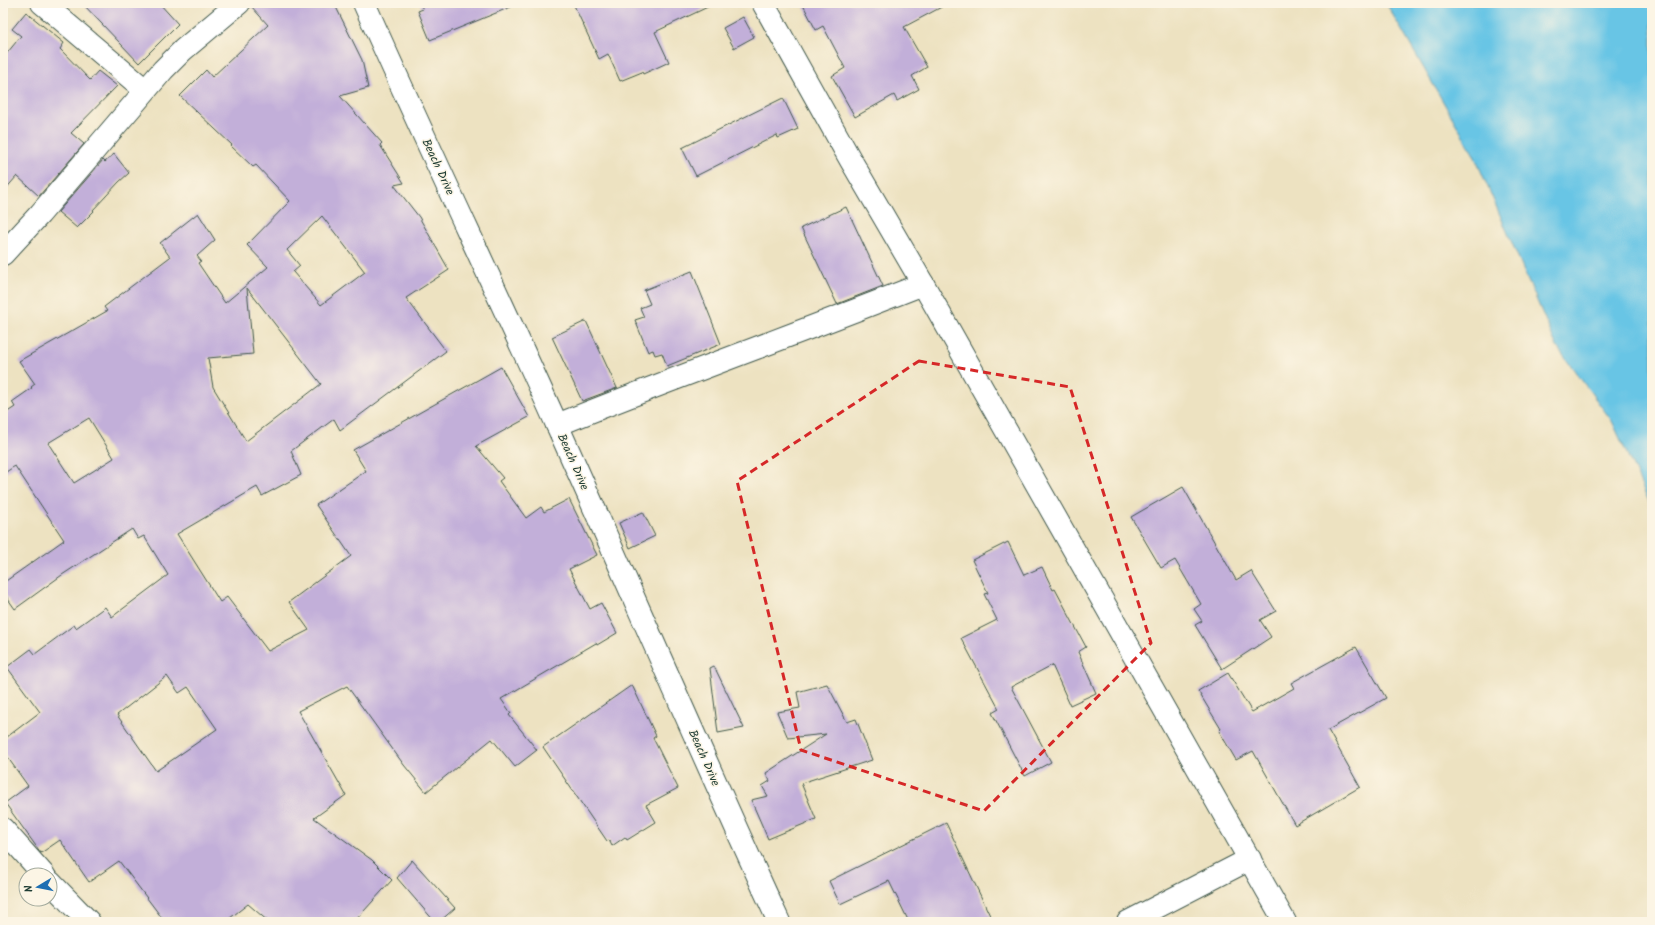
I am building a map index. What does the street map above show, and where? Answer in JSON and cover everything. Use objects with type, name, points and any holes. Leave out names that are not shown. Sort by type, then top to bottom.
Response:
[{"type":"street","points":[[42,3],[145,90]]},
{"type":"street","points":[[3,254],[40,214],[145,90],[183,50],[239,3]]},
{"type":"street","name":"Beach Drive","points":[[364,3],[556,425],[730,816],[779,922]]},
{"type":"street","points":[[763,3],[850,159],[923,284],[1285,922]]},
{"type":"street","points":[[556,425],[650,387],[840,317],[923,284]]},
{"type":"street","points":[[3,829],[37,867]]},
{"type":"street","points":[[1128,922],[1250,859]]},
{"type":"street","points":[[58,890],[89,922]]},
{"type":"highlighted area","points":[[919,361],[1070,387],[1151,643],[984,811],[801,750],[737,481]]},
{"type":"water","points":[[1386,3],[1652,3],[1652,508],[1612,421],[1557,347],[1474,155]]},
{"type":"building","points":[[82,3],[159,3],[178,24],[139,63]]},
{"type":"building","points":[[251,3],[334,3],[362,60],[368,88],[340,96],[382,143],[380,145],[404,183],[394,185],[419,217],[449,270],[406,298],[446,351],[340,430],[334,419],[291,451],[301,475],[262,496],[257,487],[177,534],[220,602],[227,597],[268,651],[309,630],[289,602],[351,556],[316,505],[366,471],[353,450],[501,367],[529,417],[476,446],[503,478],[499,481],[526,518],[541,507],[544,512],[569,499],[597,555],[569,569],[590,609],[601,603],[617,633],[597,645],[596,643],[501,699],[511,713],[509,715],[537,750],[515,767],[492,739],[426,792],[404,765],[347,686],[298,711],[346,795],[314,818],[372,860],[392,880],[354,922],[269,922],[248,904],[225,922],[165,922],[119,861],[89,882],[60,840],[41,853],[5,803],[28,786],[3,751],[3,740],[40,712],[7,667],[31,649],[35,654],[74,625],[76,628],[105,607],[112,617],[168,575],[144,536],[138,539],[132,529],[62,575],[15,609],[3,592],[3,583],[64,540],[15,466],[3,474],[3,415],[15,407],[12,402],[32,388],[31,387],[35,384],[19,361],[107,311],[104,307],[170,257],[160,243],[198,213],[215,240],[197,256],[201,261],[198,263],[225,303],[268,267],[247,245],[290,201],[256,165],[253,167],[180,96],[206,70],[212,77],[268,25],[251,6]],"holes":[[[322,216],[365,272],[321,305],[293,272],[300,266],[287,250]],[[247,288],[321,384],[246,441],[213,387],[208,358],[253,354]],[[89,418],[114,458],[74,483],[48,443]],[[167,676],[179,693],[188,687],[217,729],[156,771],[117,715]]]},
{"type":"building","points":[[419,3],[518,4],[430,40],[418,11],[423,9]]},
{"type":"building","points":[[573,3],[716,3],[655,32],[669,62],[643,74],[642,72],[620,81],[608,54],[599,59]]},
{"type":"building","points":[[802,3],[949,3],[904,27],[927,67],[912,76],[919,89],[897,101],[894,95],[855,117],[832,76],[845,68],[823,26],[816,30]]},
{"type":"building","points":[[26,12],[64,43],[60,49],[90,80],[98,71],[117,86],[71,133],[84,144],[39,196],[17,176],[3,192],[3,58],[21,36],[12,29]]},
{"type":"building","points":[[743,17],[754,37],[734,48],[723,28]]},
{"type":"building","points":[[783,98],[798,129],[778,138],[777,135],[696,176],[682,148]]},
{"type":"building","points":[[114,154],[129,173],[77,228],[58,212],[103,160],[105,162]]},
{"type":"building","points":[[846,207],[883,286],[837,304],[801,228]]},
{"type":"building","points":[[692,271],[721,344],[667,366],[662,353],[655,355],[653,350],[648,352],[635,320],[644,317],[640,308],[650,304],[644,290]]},
{"type":"building","points":[[586,321],[617,388],[582,401],[552,337]]},
{"type":"building","points":[[1183,487],[1236,580],[1251,571],[1276,611],[1260,620],[1271,637],[1222,669],[1195,625],[1202,621],[1194,609],[1201,604],[1175,560],[1161,568],[1131,517]]},
{"type":"building","points":[[643,512],[655,536],[630,548],[619,523]]},
{"type":"building","points":[[1008,542],[1024,575],[1042,567],[1053,590],[1055,589],[1086,647],[1078,652],[1096,693],[1070,705],[1052,665],[1011,687],[1051,762],[1025,776],[992,713],[999,709],[961,638],[997,620],[984,594],[988,593],[972,560]]},
{"type":"building","points":[[1356,647],[1386,698],[1328,730],[1360,787],[1295,825],[1253,751],[1236,760],[1219,731],[1221,729],[1198,691],[1228,673],[1252,712],[1294,688],[1291,683]]},
{"type":"building","points":[[714,666],[744,728],[718,733],[710,668]]},
{"type":"building","points":[[827,684],[847,722],[856,719],[872,760],[801,783],[816,819],[768,839],[751,800],[768,796],[762,786],[770,781],[766,773],[826,734],[788,738],[777,712],[800,708],[797,692]]},
{"type":"building","points":[[632,685],[656,736],[653,738],[678,788],[646,805],[656,822],[627,840],[625,837],[612,846],[609,840],[607,841],[543,747]]},
{"type":"building","points":[[946,823],[993,922],[909,922],[889,881],[840,904],[829,881]]},
{"type":"building","points":[[412,860],[455,908],[439,922],[435,922],[397,878]]}]
